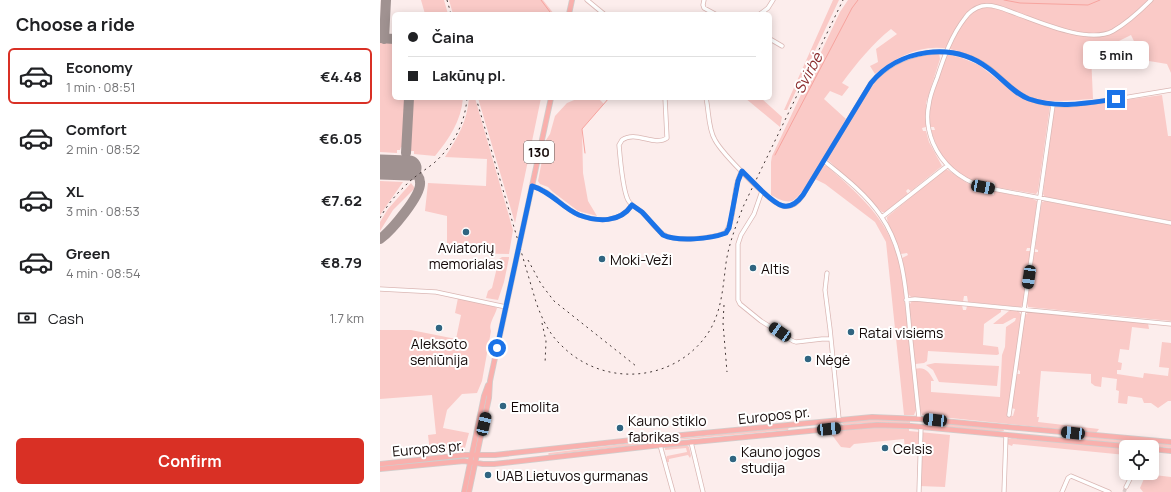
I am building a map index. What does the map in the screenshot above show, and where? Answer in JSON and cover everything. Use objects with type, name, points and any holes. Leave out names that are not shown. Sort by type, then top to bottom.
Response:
[{"type":"main road","points":[[569,12],[572,0]]},
{"type":"main road","name":"130","points":[[464,492],[473,462],[477,455],[489,398],[490,381],[551,100]]},
{"type":"main road","name":"130","points":[[469,492],[473,462],[471,455],[484,396],[490,381]]},
{"type":"main road","name":"Europos pr.","points":[[380,464],[471,455],[495,455],[666,436],[872,417],[920,418],[1171,442]]},
{"type":"main road","points":[[920,418],[921,427]]},
{"type":"main road","points":[[839,419],[840,428]]},
{"type":"main road","points":[[793,424],[794,432]]},
{"type":"main road","name":"Europos pr.","points":[[380,469],[464,461],[488,464],[660,445],[876,425],[921,427],[1119,446]]},
{"type":"main road","points":[[1006,435],[1007,427]]},
{"type":"main road","points":[[1058,440],[1063,436],[1064,432]]},
{"type":"main road","points":[[660,445],[660,441],[666,436]]},
{"type":"main road","points":[[542,450],[543,458]]},
{"type":"main road","points":[[1159,450],[1171,451]]},
{"type":"street","points":[[587,0],[602,12]]},
{"type":"street","points":[[704,0],[704,8],[711,12]]},
{"type":"street","points":[[763,12],[768,8],[773,0]]},
{"type":"street","points":[[1151,0],[1112,32],[1096,35],[1056,28],[1001,8],[991,6],[982,6],[970,12],[965,17],[945,52],[930,97],[928,116],[929,129],[939,155],[947,166],[960,177],[970,182],[983,187],[1171,223]]},
{"type":"street","points":[[772,40],[782,46]]},
{"type":"street","points":[[706,100],[715,141],[742,171],[773,201],[782,206],[790,206],[794,205],[803,195],[871,83],[881,73],[914,55],[932,52],[945,52],[968,57],[988,68],[1011,88],[1027,98],[1053,105],[1085,103],[1171,90]]},
{"type":"street","points":[[665,100],[668,136],[666,140],[663,141],[633,137],[624,138],[621,142],[620,149],[627,198],[632,205],[642,212],[663,235],[668,237],[693,239],[722,235],[726,233],[729,228],[738,181],[742,171]]},
{"type":"street","points":[[1009,414],[1053,105]]},
{"type":"street","points":[[824,161],[862,194],[882,217],[891,234],[900,258],[920,418]]},
{"type":"street","points":[[882,217],[947,166]]},
{"type":"street","points":[[532,186],[542,189],[579,215],[603,220],[609,220],[622,215],[632,205]]},
{"type":"street","points":[[762,191],[754,214],[741,235],[738,244],[738,300],[740,304],[761,321],[793,341],[831,339]]},
{"type":"street","points":[[827,273],[825,290],[839,419]]},
{"type":"street","points":[[380,289],[436,292],[506,307]]},
{"type":"street","points":[[906,300],[915,299],[1171,324]]},
{"type":"street","points":[[919,492],[921,427]]},
{"type":"street","points":[[1004,492],[1006,435]]},
{"type":"street","points":[[691,442],[703,492]]},
{"type":"street","points":[[660,445],[673,492]]},
{"type":"street","points":[[1062,492],[1068,478],[1071,476],[1109,492]]},
{"type":"street","points":[[1126,487],[1130,480]]},
{"type":"shaded area","points":[[421,0],[444,0],[447,12],[424,12]]},
{"type":"shaded area","points":[[449,0],[543,0],[552,12],[452,12]]},
{"type":"shaded area","points":[[833,0],[839,0],[787,110],[784,110]]},
{"type":"shaded area","points":[[848,0],[1171,0],[1171,73],[1167,64],[1143,60],[1131,35],[1091,55],[1093,99],[1049,101],[1031,97],[1018,91],[980,60],[951,49],[927,48],[916,51],[895,60],[875,74],[870,66],[878,62],[876,49],[897,34],[891,29],[865,54],[842,83],[849,87],[842,96],[830,91],[824,99],[846,119],[804,189],[792,201],[783,201],[771,195],[772,156],[840,12]]},
{"type":"shaded area","points":[[380,42],[392,43],[392,100],[405,100],[403,147],[401,147],[400,150],[397,150],[397,153],[380,152]]},
{"type":"shaded area","points":[[939,53],[940,59],[926,103],[926,127],[922,128],[923,131],[926,131],[929,142],[942,166],[911,191],[908,189],[906,191],[908,194],[885,212],[882,212],[827,159],[857,107],[871,87],[884,73],[898,64],[914,58]]},
{"type":"shaded area","points":[[947,54],[979,65],[1020,97],[1041,105],[1050,106],[1038,191],[1036,194],[995,187],[995,183],[992,182],[991,186],[979,183],[960,174],[945,160],[935,141],[931,130],[935,130],[934,127],[930,127],[929,118],[934,90]]},
{"type":"shaded area","points":[[1162,95],[1168,136],[1171,136],[1171,221],[1045,197],[1043,194],[1054,107],[1102,103]]},
{"type":"shaded area","points":[[412,100],[463,100],[460,114],[454,129],[435,156],[414,154],[414,151],[411,151],[411,148],[409,147]]},
{"type":"shaded area","points":[[469,100],[476,100],[513,230],[509,254],[454,253],[447,246],[447,216],[425,211],[428,183],[486,186],[487,159],[445,157],[461,129]]},
{"type":"shaded area","points":[[479,100],[541,100],[515,223]]},
{"type":"shaded area","points":[[574,100],[600,100],[604,104],[582,129],[583,173],[588,201],[597,216],[578,211],[538,181],[546,140],[550,134],[555,116],[567,103]]},
{"type":"shaded area","points":[[747,100],[763,100],[782,117],[780,127]]},
{"type":"shaded area","points":[[823,165],[827,166],[867,204],[886,230],[894,245],[903,283],[916,410],[914,415],[904,415],[886,242],[875,222],[825,184],[815,179]]},
{"type":"shaded area","points":[[945,169],[967,183],[991,191],[991,194],[994,195],[994,191],[1037,201],[1031,248],[1027,248],[1026,251],[1031,251],[1024,303],[1021,307],[968,302],[967,296],[964,296],[963,302],[911,297],[908,294],[902,258],[908,255],[907,253],[901,254],[888,224],[887,217]]},
{"type":"shaded area","points":[[380,181],[403,182],[380,215]]},
{"type":"shaded area","points":[[411,183],[414,189],[393,210],[380,231],[380,222],[388,209]]},
{"type":"shaded area","points":[[1045,201],[1171,225],[1171,321],[1028,307],[1027,303],[1034,252],[1038,252],[1038,250],[1035,249],[1041,206],[1042,202]]},
{"type":"shaded area","points":[[502,257],[509,258],[504,282],[498,300],[486,298],[488,291],[492,288],[499,259]]},
{"type":"shaded area","points":[[458,298],[497,308],[491,323],[491,331],[482,381],[477,393],[462,394],[447,410],[443,428],[469,433],[465,448],[445,451],[430,451],[428,435],[436,434],[432,395],[380,399],[380,330],[411,330],[456,339],[461,315],[455,313]]},
{"type":"shaded area","points":[[911,302],[962,305],[963,310],[966,310],[967,306],[1001,309],[1001,312],[984,324],[983,345],[998,347],[999,354],[928,351],[927,361],[924,363],[915,364],[909,306]]},
{"type":"shaded area","points":[[1010,310],[1018,311],[1021,314],[1021,317],[1007,415],[1013,416],[1015,409],[1011,408],[1016,374],[1020,374],[1020,371],[1017,369],[1024,316],[1029,312],[1148,323],[1149,329],[1132,327],[1129,350],[1120,349],[1118,362],[1122,363],[1121,370],[1117,370],[1117,374],[1143,378],[1144,373],[1168,376],[1169,368],[1159,367],[1162,342],[1171,343],[1171,401],[1168,401],[1158,408],[1151,403],[1144,403],[1142,398],[1128,396],[1127,404],[1118,403],[1119,391],[1116,390],[1117,379],[1102,377],[1101,387],[1095,386],[1091,383],[1091,374],[1041,371],[1037,417],[1039,417],[1038,422],[1099,429],[1096,433],[922,415],[920,411],[915,369],[919,368],[927,371],[934,381],[931,381],[931,392],[1000,397],[1002,355],[1005,347],[1006,327],[1015,321],[1016,318],[1003,324],[993,324]]},
{"type":"shaded area","points":[[935,363],[999,366],[997,386],[939,382],[933,370],[926,365]]},
{"type":"shaded area","points":[[862,419],[910,420],[910,424],[865,423],[844,425],[842,423]]},
{"type":"shaded area","points":[[927,421],[1003,428],[1004,431],[999,432],[927,425]]},
{"type":"shaded area","points":[[789,427],[788,430],[665,441],[731,432]]},
{"type":"shaded area","points":[[875,427],[909,428],[909,431],[950,435],[945,487],[919,486],[920,452],[912,452],[912,450],[905,449],[904,439],[854,444],[850,448],[841,447],[832,435],[834,431]]},
{"type":"shaded area","points":[[1074,435],[1128,440],[1119,440],[1119,443],[1074,439]]},
{"type":"shaded area","points":[[1012,438],[1119,447],[1119,454],[1013,444],[1012,446],[1007,444],[1008,439]]},
{"type":"shaded area","points":[[655,440],[657,441],[655,443],[548,454],[549,453]]},
{"type":"shaded area","points":[[1159,443],[1171,444],[1171,448],[1159,447]]},
{"type":"shaded area","points":[[687,445],[689,447],[690,458],[688,455],[669,459],[669,462],[667,462],[667,456],[687,452],[686,448],[665,450],[665,447]]},
{"type":"shaded area","points":[[1159,476],[1171,477],[1171,492],[1143,492],[1140,488],[1143,480],[1159,480]]},
{"type":"waterway","points":[[541,0],[550,12]]},
{"type":"waterway","name":"Svirbė","points":[[775,155],[852,8],[858,0]]},
{"type":"waterway","name":"Svirbė","points":[[1004,0],[1020,3],[1088,5],[1100,0]]},
{"type":"waterway","points":[[585,153],[582,129],[607,100]]},
{"type":"taxiway","points":[[384,39],[386,0]]},
{"type":"taxiway","points":[[380,38],[392,39]]},
{"type":"taxiway","points":[[406,153],[409,100]]},
{"type":"taxiway","points":[[380,239],[391,229],[405,212],[419,188],[419,177],[409,168]]},
{"type":"runway","points":[[380,167],[409,168]]},
{"type":"tunnel","points":[[1124,492],[1126,487]]},
{"type":"railway","points":[[447,0],[450,12]]},
{"type":"railway","points":[[477,100],[536,302],[543,320],[550,331],[557,341],[579,360],[599,369],[619,374],[640,374],[660,369],[679,360],[696,347],[710,330],[714,322],[721,297],[729,248],[743,207],[843,0]]},
{"type":"railway","points":[[380,218],[391,201],[401,190],[434,163],[447,149],[461,126],[467,100]]},
{"type":"railway","points":[[528,260],[541,284],[554,301],[636,366]]},
{"type":"railway","points":[[724,305],[723,323],[727,372]]},
{"type":"railway","points":[[542,323],[546,341],[545,364]]},
{"type":"place","name":"Aviatorių memorialas","points":[[466,232]]},
{"type":"place","name":"Moki-Veži","points":[[602,259]]},
{"type":"place","name":"Altis","points":[[753,268]]},
{"type":"place","name":"Aleksoto seniūnija","points":[[439,328]]},
{"type":"place","name":"Ratai visiems","points":[[851,332]]},
{"type":"place","name":"Nėgė","points":[[808,359]]},
{"type":"place","name":"Emolita","points":[[503,406]]},
{"type":"place","name":"Kauno stiklo fabrikas","points":[[620,428]]},
{"type":"place","name":"Celsis","points":[[885,448]]},
{"type":"place","name":"Kauno jogos studija","points":[[733,459]]},
{"type":"place","name":"UAB Lietuvos gurmanas","points":[[488,475]]},
{"type":"route","points":[[497,348],[532,186],[542,189],[579,215],[609,220],[625,214],[632,205],[642,212],[663,235],[668,237],[677,239],[693,239],[717,236],[726,233],[729,228],[739,176],[742,171],[773,201],[782,206],[794,205],[803,195],[871,83],[889,67],[914,55],[932,52],[945,52],[968,57],[988,68],[1011,88],[1027,98],[1043,103],[1070,105],[1116,99]]}]
